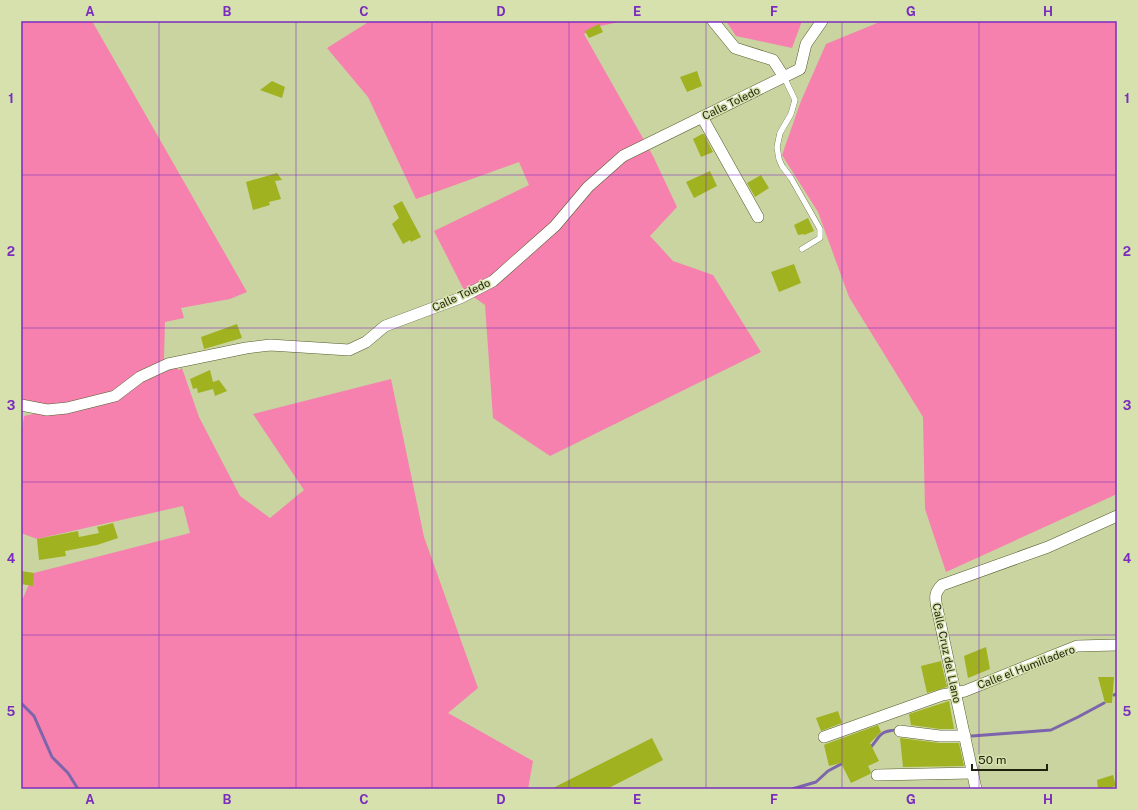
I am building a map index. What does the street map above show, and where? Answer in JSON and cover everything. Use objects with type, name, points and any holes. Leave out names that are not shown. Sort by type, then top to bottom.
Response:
[{"type":"street","points":[[714,21],[735,48],[773,60],[784,77]]},
{"type":"street","name":"Calle Toledo","points":[[21,405],[47,410],[67,408],[115,396],[140,377],[168,364],[246,348],[270,345],[349,350],[366,342],[385,326],[460,298],[493,281],[555,226],[588,187],[623,156],[800,69],[806,44],[822,21]]},
{"type":"street","points":[[702,117],[758,217]]},
{"type":"street","name":"Calle Cruz del Llano","points":[[976,789],[935,599],[936,591],[942,585],[1048,547],[1117,516]]},
{"type":"street","name":"Calle el Humilladero","points":[[824,737],[942,694],[965,690],[1077,646],[1117,645]]},
{"type":"street","points":[[900,731],[940,736],[965,736]]},
{"type":"street","points":[[877,775],[972,773]]},
{"type":"lane","points":[[784,77],[795,100],[791,114],[780,133],[777,147],[779,159],[820,229],[820,238],[802,249]]},
{"type":"shaded area","points":[[21,21],[92,21],[247,292],[230,299],[181,308],[184,318],[165,322],[164,359],[179,370],[182,368],[199,417],[240,496],[270,518],[304,490],[253,414],[391,379],[424,537],[478,688],[448,713],[533,761],[528,789],[21,789],[21,597],[23,598],[34,573],[190,533],[183,506],[37,539],[21,533],[21,438],[24,416],[46,411],[21,405]]},
{"type":"shaded area","points":[[370,21],[624,21],[600,26],[584,34],[653,156],[677,207],[650,236],[673,261],[713,275],[761,352],[550,456],[493,418],[485,305],[464,290],[434,231],[529,185],[519,162],[416,199],[368,97],[327,48]]},
{"type":"shaded area","points":[[726,21],[802,21],[792,48],[736,36]]},
{"type":"shaded area","points":[[882,21],[1117,21],[1117,494],[946,572],[925,509],[923,417],[849,297],[818,212],[782,155],[801,101],[826,44]]},
{"type":"building","points":[[599,24],[603,32],[589,38],[585,31]]},
{"type":"building","points":[[697,71],[702,86],[687,92],[680,77]]},
{"type":"building","points":[[272,81],[285,87],[282,98],[260,90]]},
{"type":"building","points":[[704,134],[713,152],[701,157],[693,139]]},
{"type":"building","points":[[710,171],[717,186],[694,198],[686,182]]},
{"type":"building","points":[[277,173],[282,180],[275,181],[281,199],[269,202],[270,205],[253,210],[246,182]]},
{"type":"building","points":[[761,175],[769,188],[755,197],[747,183]]},
{"type":"building","points":[[402,201],[421,237],[403,244],[392,224],[399,218],[393,206]]},
{"type":"building","points":[[808,218],[814,231],[804,235],[798,235],[794,225]]},
{"type":"building","points":[[794,264],[801,283],[779,292],[771,272]]},
{"type":"building","points":[[237,324],[242,338],[204,349],[201,337]]},
{"type":"building","points":[[210,370],[213,382],[219,380],[227,391],[215,396],[213,389],[198,393],[197,388],[193,389],[190,379]]},
{"type":"building","points":[[113,523],[118,538],[97,545],[65,551],[66,556],[39,560],[37,539],[78,531],[79,537],[99,533],[97,527]]},
{"type":"building","points":[[21,571],[34,573],[33,586],[21,584]]},
{"type":"building","points":[[986,647],[990,669],[968,678],[964,656]]},
{"type":"building","points":[[941,661],[947,687],[927,693],[921,666]]},
{"type":"building","points":[[1098,677],[1114,677],[1112,703],[1105,703]]},
{"type":"building","points":[[949,701],[954,729],[940,729],[911,725],[909,714]]},
{"type":"building","points":[[838,711],[842,723],[821,731],[816,718]]},
{"type":"building","points":[[878,725],[881,732],[870,743],[879,761],[868,766],[871,772],[870,774],[851,783],[841,763],[829,766],[824,745]]},
{"type":"building","points":[[652,738],[663,760],[607,789],[551,789]]},
{"type":"building","points":[[900,738],[939,743],[959,743],[964,766],[903,767]]},
{"type":"building","points":[[1113,775],[1116,786],[1110,789],[1098,789],[1097,780]]},
{"type":"waterway","points":[[21,703],[34,716],[52,757],[68,773],[78,789]]},
{"type":"waterway","points":[[972,736],[1051,730],[1104,703]]},
{"type":"waterway","points":[[869,749],[880,735],[897,730]]},
{"type":"waterway","points":[[792,789],[816,782],[828,771],[845,762]]}]
